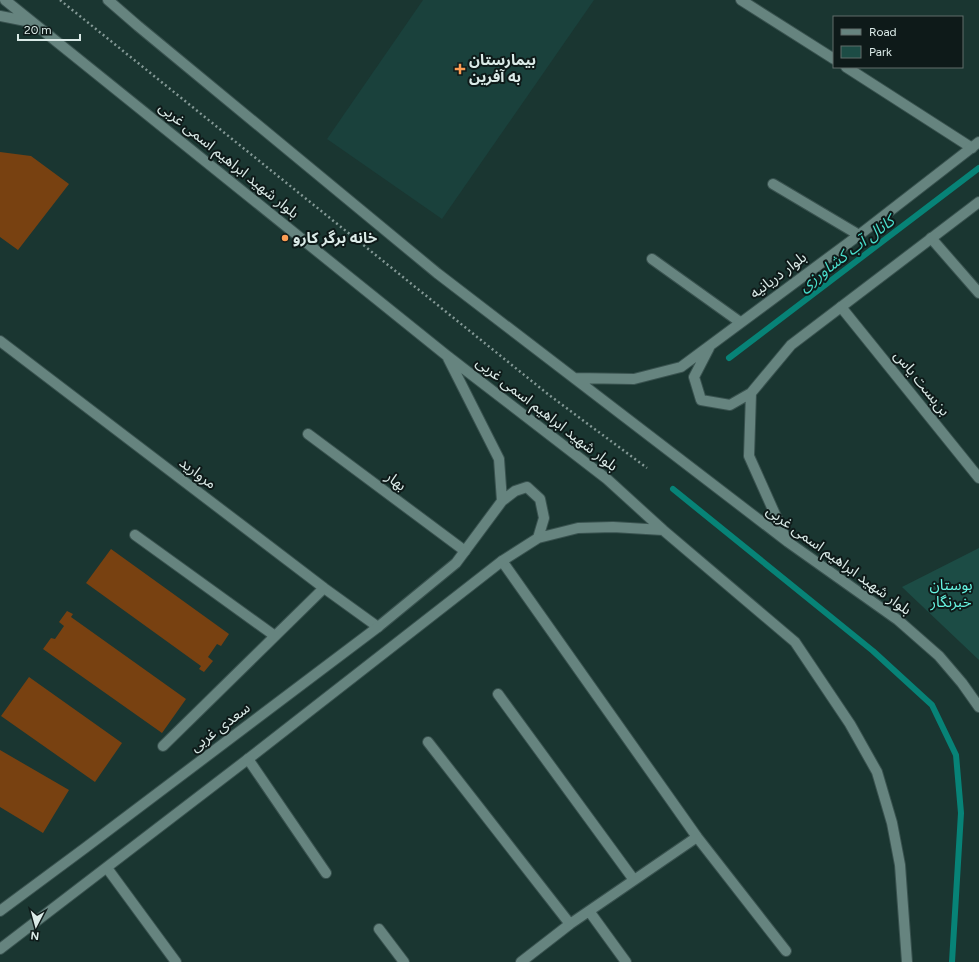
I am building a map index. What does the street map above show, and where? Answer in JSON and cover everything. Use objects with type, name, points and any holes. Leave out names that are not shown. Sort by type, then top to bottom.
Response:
[{"type":"street","name":"بلوار شهید ابراهیم اسمی غربی","points":[[5,0],[446,355],[607,478],[664,530],[795,642],[850,724],[877,772],[892,823],[900,865],[907,962]]},
{"type":"street","name":"بلوار شهید ابراهیم اسمی غربی","points":[[108,0],[437,273],[788,542],[898,620],[939,656],[979,707]]},
{"type":"street","points":[[741,0],[833,59]]},
{"type":"street","points":[[0,16],[34,22]]},
{"type":"street","points":[[848,68],[975,145]]},
{"type":"street","name":"بلوار دریانیه","points":[[574,378],[634,379],[681,367],[858,235],[975,145]]},
{"type":"street","points":[[773,184],[858,235]]},
{"type":"street","points":[[711,345],[694,377],[701,400],[730,405],[751,393],[791,345],[979,202]]},
{"type":"street","points":[[931,238],[979,293]]},
{"type":"street","points":[[652,259],[740,322]]},
{"type":"street","name":"بن‌بست یاس","points":[[841,307],[979,478]]},
{"type":"street","name":"مروارید","points":[[0,341],[324,588],[378,626]]},
{"type":"street","points":[[446,355],[499,460],[502,501]]},
{"type":"street","points":[[751,393],[749,456],[788,542]]},
{"type":"street","name":"بهار","points":[[308,434],[465,551]]},
{"type":"street","name":"سعدی غربی","points":[[0,911],[378,626],[456,563],[502,501],[515,491],[527,487],[540,499],[544,518],[538,538]]},
{"type":"street","points":[[0,949],[107,868],[502,561],[538,538],[578,528],[613,527],[664,530]]},
{"type":"street","points":[[135,535],[275,636]]},
{"type":"street","points":[[502,561],[697,837],[786,951]]},
{"type":"street","points":[[163,746],[324,588]]},
{"type":"street","points":[[498,694],[634,880]]},
{"type":"street","points":[[428,742],[570,924]]},
{"type":"street","points":[[248,759],[326,873]]},
{"type":"street","points":[[521,962],[570,924],[697,837]]},
{"type":"street","points":[[107,868],[176,962]]},
{"type":"street","points":[[589,911],[626,962]]},
{"type":"street","points":[[379,929],[404,962]]},
{"type":"path","points":[[60,0],[549,395],[647,468]]},
{"type":"shaded area","name":"بیمارستان به آفرین","points":[[423,0],[594,0],[442,219],[327,139]]},
{"type":"green space","name":"بوستان خبرنگار","points":[[979,548],[979,660],[902,587]]},
{"type":"building","points":[[0,152],[31,156],[69,184],[18,250],[0,237]]},
{"type":"building","points":[[111,549],[229,634],[221,646],[217,644],[208,657],[213,661],[204,672],[199,669],[201,666],[86,583]]},
{"type":"building","points":[[67,611],[73,614],[71,617],[186,699],[162,733],[43,649],[51,638],[55,639],[64,626],[59,622]]},
{"type":"building","points":[[29,677],[122,743],[95,782],[1,716]]},
{"type":"building","points":[[0,750],[69,790],[43,833],[0,807]]},
{"type":"waterway","name":"کانال آب کشاورزی","points":[[729,358],[979,168]]},
{"type":"waterway","points":[[673,489],[873,651],[932,705],[956,755],[961,813],[952,962]]},
{"type":"place","name":"بیمارستان به آفرین","points":[[460,69]]},
{"type":"place","name":"خانه برگر کارو","points":[[285,238]]}]
